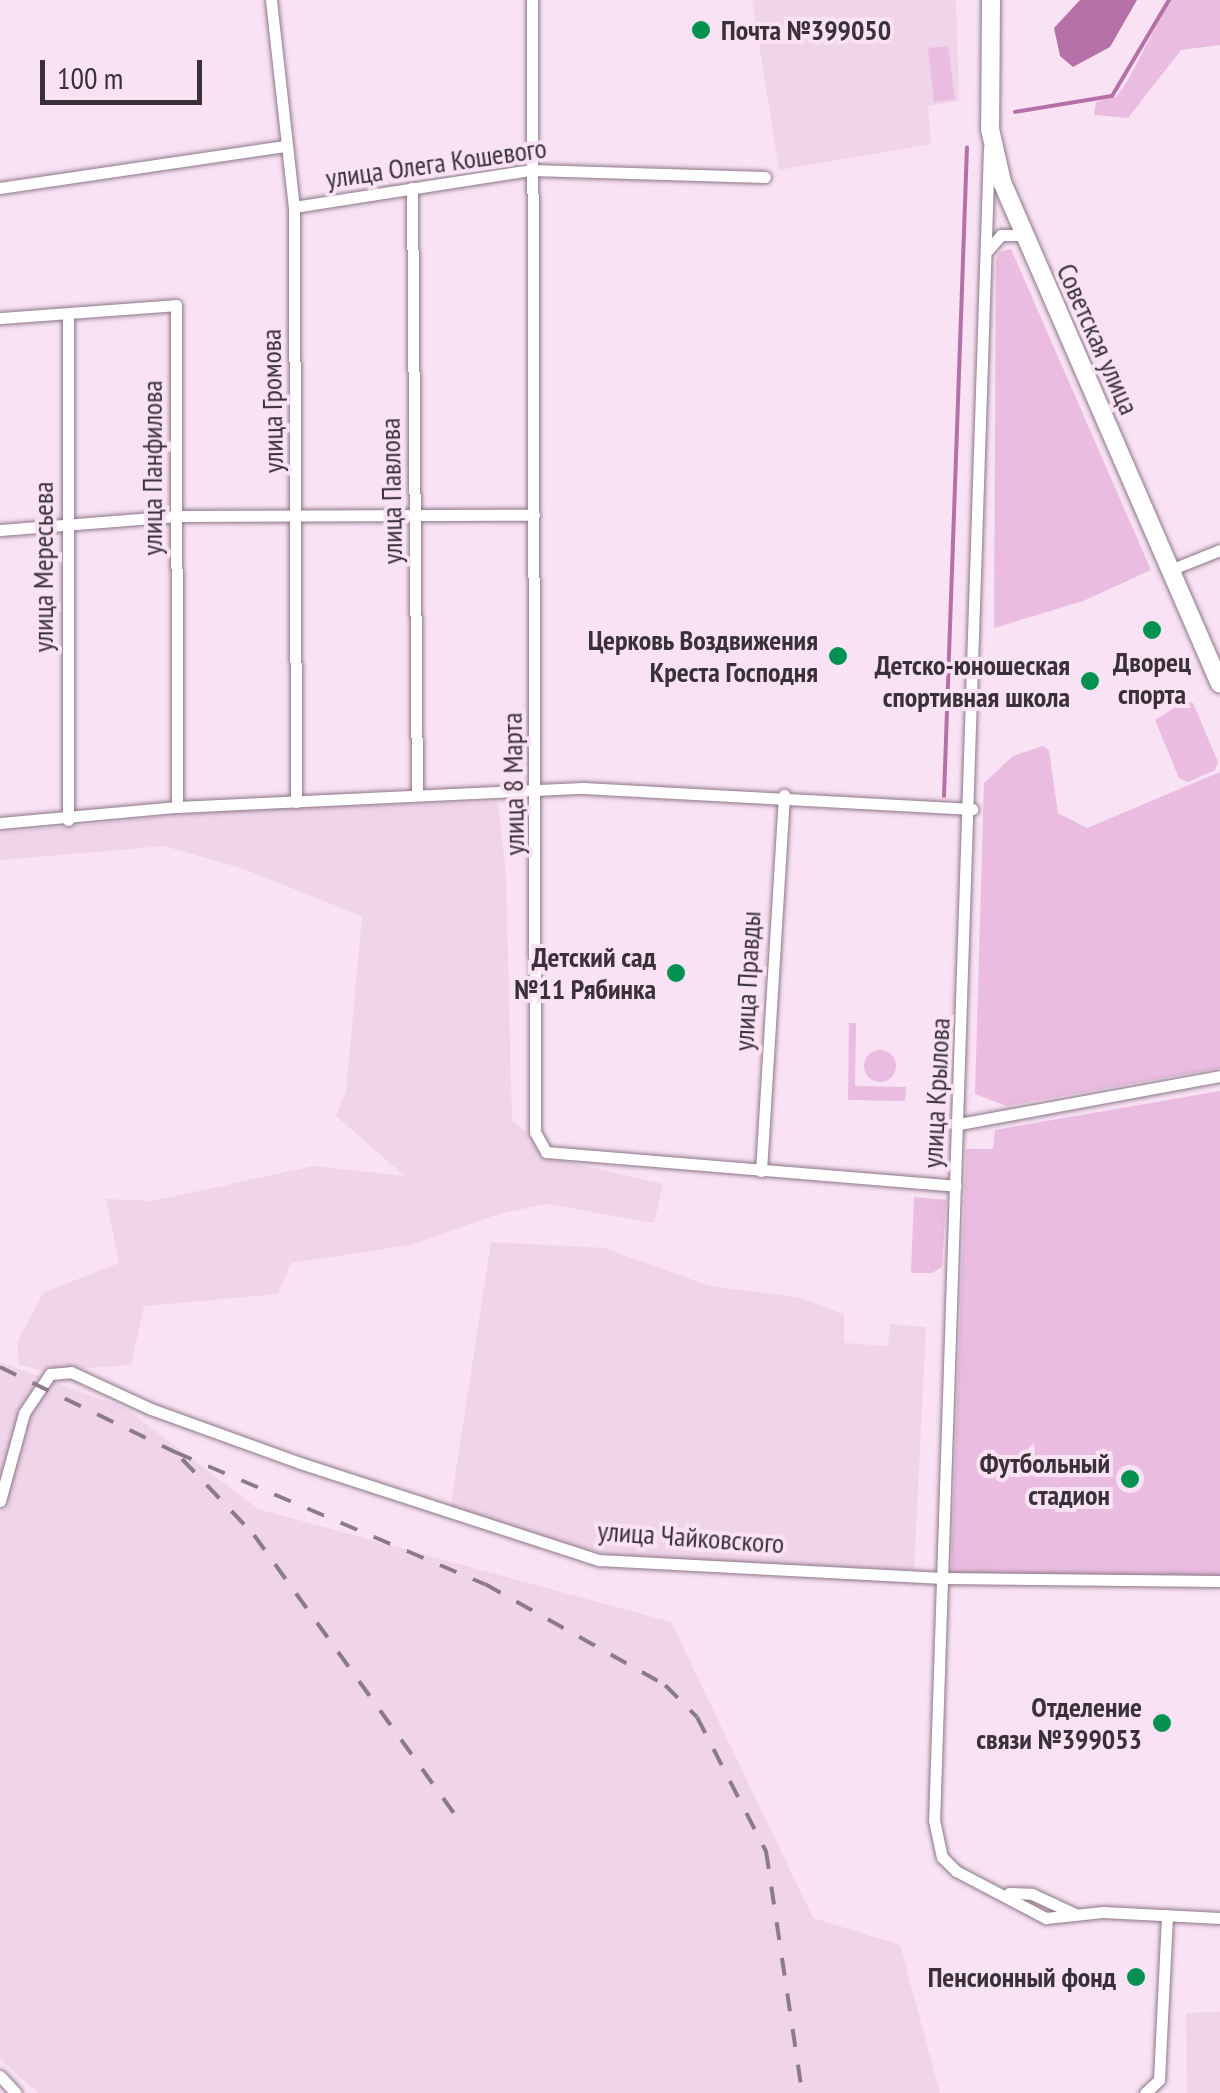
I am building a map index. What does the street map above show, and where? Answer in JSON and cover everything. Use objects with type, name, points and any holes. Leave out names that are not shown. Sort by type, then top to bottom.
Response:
[{"type":"main road","name":"Советская улица","points":[[992,0],[990,128],[1022,235],[1220,684]]},
{"type":"street","name":"улица Громова","points":[[270,0],[294,208],[296,802]]},
{"type":"street","name":"улица 8 Марта","points":[[532,0],[540,1144],[546,1152],[956,1186]]},
{"type":"street","name":"улица Крылова","points":[[990,128],[938,1839],[942,1857],[956,1871],[1009,1893]]},
{"type":"street","name":"улица Олега Кошевого","points":[[0,188],[286,146]]},
{"type":"street","name":"улица Олега Кошевого","points":[[294,208],[531,170],[765,177]]},
{"type":"street","name":"улица Павлова","points":[[412,188],[417,794]]},
{"type":"street","points":[[986,254],[1001,235],[1022,235]]},
{"type":"street","name":"улица Панфилова","points":[[0,318],[157,302],[176,305],[177,808]]},
{"type":"street","name":"улица Мересьева","points":[[68,314],[68,820]]},
{"type":"street","points":[[0,530],[177,516],[534,515]]},
{"type":"street","points":[[1170,570],[1220,550]]},
{"type":"street","points":[[0,823],[177,808],[539,789],[784,795],[972,809]]},
{"type":"street","name":"улица Правды","points":[[761,1170],[784,795]]},
{"type":"street","points":[[959,1124],[1220,1076]]},
{"type":"street","name":"улица Чайковского","points":[[0,1501],[24,1413],[50,1374],[71,1372],[151,1410],[599,1560],[943,1578],[1220,1582]]},
{"type":"street","points":[[1009,1893],[1046,1918],[1075,1914],[1220,1918]]},
{"type":"street","points":[[1009,1893],[1032,1894],[1075,1914]]},
{"type":"street","points":[[1145,2093],[1159,2080],[1167,1915]]},
{"type":"street","points":[[0,2076],[16,2090]]},
{"type":"shaded area","points":[[752,0],[956,0],[959,101],[928,106],[931,144],[779,170]]},
{"type":"shaded area","points":[[1080,0],[1137,0],[1110,47],[1073,67],[1060,56],[1054,28]]},
{"type":"shaded area","points":[[1170,0],[1220,0],[1220,45],[1181,50],[1128,118],[1094,115],[1096,102],[1116,97],[1128,80]]},
{"type":"shaded area","points":[[948,46],[955,99],[934,102],[928,48]]},
{"type":"shaded area","points":[[1011,249],[1151,570],[1083,601],[994,628],[996,261],[999,252]]},
{"type":"shaded area","points":[[1185,701],[1193,703],[1218,762],[1215,770],[1188,782],[1179,778],[1155,720]]},
{"type":"shaded area","points":[[1043,746],[1049,750],[1058,813],[1087,828],[1220,772],[1220,1068],[1006,1106],[975,1094],[984,783],[1013,756]]},
{"type":"shaded area","points":[[498,802],[506,874],[512,1121],[543,1144],[545,1157],[663,1184],[654,1223],[548,1204],[502,1213],[410,1245],[291,1263],[278,1294],[144,1306],[131,1365],[46,1371],[19,1365],[17,1343],[43,1293],[119,1263],[106,1199],[153,1201],[313,1166],[405,1176],[336,1116],[346,1092],[362,916],[241,868],[164,846],[0,860],[0,833],[241,809]]},
{"type":"shaded area","points":[[849,1023],[856,1023],[855,1086],[906,1087],[905,1101],[848,1100]]},
{"type":"shaded area","points":[[880,1050],[891,1055],[896,1066],[891,1077],[880,1082],[869,1077],[864,1066],[869,1055]]},
{"type":"shaded area","points":[[1220,1091],[1220,1578],[951,1574],[966,1149],[993,1149],[995,1130]]},
{"type":"shaded area","points":[[914,1197],[946,1200],[942,1267],[932,1273],[911,1273]]},
{"type":"shaded area","points":[[491,1242],[604,1248],[710,1286],[797,1297],[844,1314],[844,1343],[888,1346],[890,1324],[926,1327],[914,1570],[625,1558],[449,1516]]},
{"type":"shaded area","points":[[0,1362],[125,1408],[258,1509],[671,1622],[813,1918],[900,1945],[940,2093],[39,2093],[0,2059]]},
{"type":"shaded area","points":[[1220,2012],[1220,2093],[1187,2093],[1186,2013]]},
{"type":"waterway","points":[[1015,112],[1112,96],[1169,0]]},
{"type":"waterway","points":[[944,796],[967,147]]},
{"type":"railway","points":[[0,1367],[175,1452],[485,1584],[665,1685],[697,1717],[766,1851],[802,2093]]},
{"type":"railway","points":[[182,1459],[254,1535],[461,1823]]},
{"type":"place","name":"Почта №399050","points":[[701,30]]},
{"type":"place","name":"Дворец спорта","points":[[1152,630]]},
{"type":"place","name":"Церковь Воздвижения Креста Господня","points":[[838,656]]},
{"type":"place","name":"Детско-юношеская спортивная школа","points":[[1090,681]]},
{"type":"place","name":"Детский сад №11 Рябинка","points":[[676,973]]},
{"type":"place","name":"Футбольный стадион","points":[[1130,1479]]},
{"type":"place","name":"Отделение связи №399053","points":[[1162,1723]]},
{"type":"place","name":"Пенсионный фонд","points":[[1136,1977]]}]
